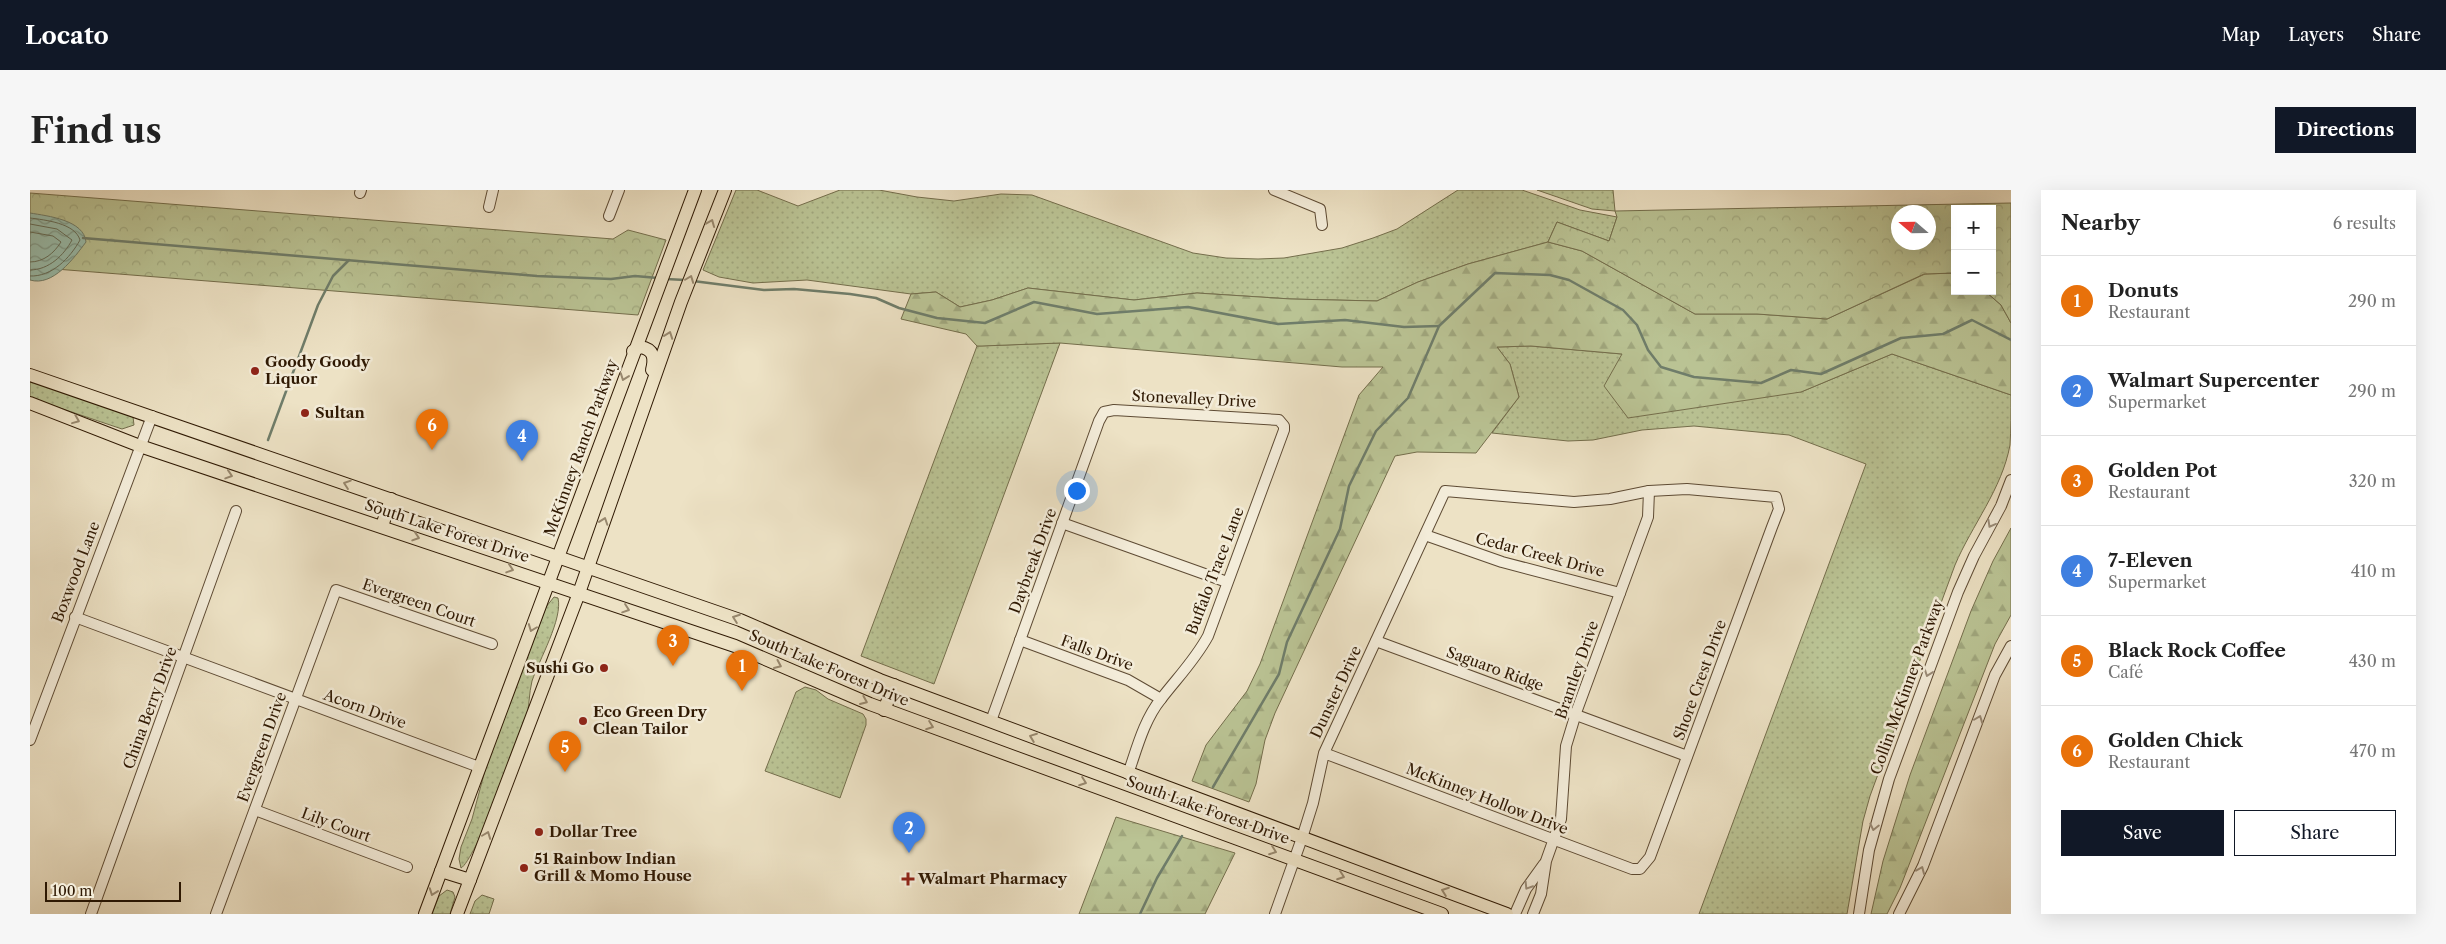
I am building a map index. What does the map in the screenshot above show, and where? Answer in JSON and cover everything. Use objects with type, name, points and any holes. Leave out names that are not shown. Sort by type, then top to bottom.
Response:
[{"type":"main road","name":"McKinney Ranch Parkway","points":[[425,914],[550,582],[633,351],[695,190]]},
{"type":"main road","points":[[457,914],[579,593],[681,302],[725,190]]},
{"type":"main road","points":[[633,351],[644,348],[652,352],[654,357],[646,401]]},
{"type":"main road","name":"South Lake Forest Drive","points":[[30,375],[740,620],[894,685],[1507,914]]},
{"type":"main road","name":"South Lake Forest Drive","points":[[30,403],[140,446],[550,582],[735,646],[884,710],[1442,914]]},
{"type":"main road","points":[[382,526],[391,499]]},
{"type":"main road","points":[[884,710],[894,685]]},
{"type":"main road","points":[[1120,795],[1128,774]]},
{"type":"main road","points":[[441,871],[470,880]]},
{"type":"street","points":[[490,207],[493,190]]},
{"type":"street","points":[[609,216],[619,190]]},
{"type":"street","points":[[1274,190],[1320,209],[1322,225]]},
{"type":"street","name":"Stonevalley Drive","points":[[1104,412],[1114,410],[1274,419],[1282,422]]},
{"type":"street","name":"Daybreak Drive","points":[[991,721],[1099,421],[1104,412]]},
{"type":"street","name":"Boxwood Lane","points":[[30,740],[152,416]]},
{"type":"street","name":"Buffalo Trace Lane","points":[[1128,774],[1147,720],[1161,699],[1199,653],[1208,636],[1284,430],[1282,422]]},
{"type":"street","name":"Collin McKinney Parkway","points":[[1859,914],[1869,850],[1889,779],[1958,592],[1974,556],[2001,506],[2011,480]]},
{"type":"street","name":"Shore Crest Drive","points":[[1640,870],[1650,857],[1779,509],[1776,497],[1687,489],[1649,491]]},
{"type":"street","name":"Dunster Drive","points":[[1275,914],[1313,803],[1324,753],[1445,491],[1574,502],[1610,499],[1649,491]]},
{"type":"street","name":"Brantley Drive","points":[[1533,914],[1541,894],[1546,861],[1561,819],[1566,746],[1648,516],[1649,491]]},
{"type":"street","name":"China Berry Drive","points":[[92,914],[236,511]]},
{"type":"street","points":[[1062,523],[1227,582]]},
{"type":"street","name":"Cedar Creek Drive","points":[[1425,535],[1502,562],[1620,593]]},
{"type":"street","name":"Evergreen Court","points":[[336,590],[492,644]]},
{"type":"street","name":"Evergreen Drive","points":[[216,914],[336,590]]},
{"type":"street","name":"Acorn Drive","points":[[75,617],[479,767]]},
{"type":"street","name":"Falls Drive","points":[[1020,640],[1128,680],[1161,699]]},
{"type":"street","name":"Saguaro Ridge","points":[[1376,641],[1688,756]]},
{"type":"street","points":[[1899,914],[1923,866],[1995,675],[2011,646]]},
{"type":"street","name":"McKinney Hollow Drive","points":[[1324,753],[1632,869],[1640,870]]},
{"type":"street","name":"Lily Court","points":[[255,810],[407,867]]},
{"type":"street","name":"Brantley Drive","points":[[1515,914],[1526,889],[1546,861]]},
{"type":"green space","points":[[736,190],[757,190],[798,206],[840,190],[879,190],[954,201],[1001,194],[1032,195],[1193,253],[1226,258],[1258,259],[1284,258],[1342,248],[1373,238],[1397,229],[1458,190],[1522,190],[1580,210],[1617,217],[1609,241],[1557,222],[1548,242],[1468,264],[1418,282],[1377,301],[1291,299],[1197,293],[1134,300],[1028,288],[992,300],[960,307],[936,292],[911,294],[807,280],[753,283],[719,277],[703,270]]},
{"type":"green space","points":[[1537,190],[1613,190],[1615,211],[1592,209]]},
{"type":"green space","points":[[30,193],[613,239],[628,230],[666,240],[638,315],[30,267]]},
{"type":"green space","points":[[2011,203],[2011,323],[2001,305],[1990,295],[1996,295],[1996,205],[1951,205],[1951,273],[1924,274],[1827,319],[1757,314],[1695,314],[1582,251],[1548,242],[1557,222],[1609,241],[1617,217],[1615,211],[1891,205],[1891,250],[1936,250],[1936,205],[1912,205]]},
{"type":"green space","points":[[1548,242],[1582,251],[1695,314],[1757,314],[1827,319],[1925,274],[1951,273],[1951,295],[1990,295],[2001,305],[2011,323],[2011,395],[1892,354],[1801,392],[1628,418],[1604,386],[1622,354],[1531,346],[1497,347],[1510,364],[1519,397],[1476,453],[1417,452],[1395,456],[1275,713],[1265,740],[1256,784],[1249,802],[1192,781],[1206,745],[1247,691],[1260,664],[1359,395],[1383,367],[1342,367],[1060,343],[977,346],[966,334],[901,319],[911,294],[936,292],[960,307],[992,300],[1028,288],[1134,300],[1197,293],[1291,299],[1377,301],[1418,282],[1468,264]]},
{"type":"green space","points":[[1060,343],[934,684],[861,656],[977,346]]},
{"type":"green space","points":[[1531,346],[1622,354],[1801,392],[1892,354],[2011,395],[2010,445],[2006,461],[1994,492],[1955,565],[1870,796],[1863,821],[1847,914],[1699,914],[1866,464],[1789,435],[1694,426],[1642,430],[1593,440],[1568,441],[1492,433],[1519,397],[1510,364],[1497,347]]},
{"type":"green space","points":[[30,380],[130,415],[133,417],[134,425],[122,429],[30,398]]},
{"type":"green space","points":[[2011,528],[2011,615],[1995,644],[1900,888],[1887,914],[1871,914],[1883,861],[1910,775],[1971,611],[1993,561]]},
{"type":"green space","points":[[554,597],[558,598],[557,617],[550,640],[532,681],[527,719],[523,731],[486,823],[476,845],[461,868],[459,859],[461,847],[472,819],[487,763],[546,607]]},
{"type":"green space","points":[[805,687],[816,690],[828,699],[863,714],[866,719],[866,725],[840,798],[765,771],[796,692]]},
{"type":"green space","points":[[1116,817],[1235,853],[1205,914],[1079,914]]},
{"type":"green space","points":[[447,890],[453,892],[455,897],[450,914],[432,914],[439,896]]},
{"type":"green space","points":[[482,895],[494,899],[489,914],[470,914],[475,901]]},
{"type":"water","points":[[30,213],[64,220],[72,224],[84,235],[86,242],[62,270],[47,279],[39,281],[30,280]]},
{"type":"waterway","points":[[83,238],[537,276],[611,279],[635,276],[658,278]]},
{"type":"waterway","points":[[268,440],[318,305],[333,276],[349,260]]},
{"type":"waterway","points":[[1213,787],[1279,674],[1287,642],[1340,529],[1349,486],[1376,431],[1408,398],[1439,326],[1495,273],[1550,275],[1569,280],[1623,310],[1637,325],[1648,350],[1661,367],[1694,377],[1761,383],[1791,370],[1821,374],[1901,338],[1943,334],[1972,320],[2011,340]]},
{"type":"waterway","points":[[666,279],[685,280]]},
{"type":"waterway","points":[[693,281],[764,290],[794,289],[850,294],[876,298],[899,308],[937,318],[985,323],[1034,302],[1097,314],[1188,307],[1278,324],[1345,320],[1404,327],[1439,326]]},
{"type":"waterway","points":[[1140,914],[1157,878],[1182,836]]},
{"type":"place","name":"Goody Goody Liquor","points":[[255,371]]},
{"type":"place","name":"Sultan","points":[[305,413]]},
{"type":"place","name":"Golden Chick","points":[[432,450]]},
{"type":"place","name":"7-Eleven","points":[[522,461]]},
{"type":"place","name":"Golden Pot","points":[[673,666]]},
{"type":"place","name":"Sushi Go","points":[[604,668]]},
{"type":"place","name":"Donuts","points":[[742,691]]},
{"type":"place","name":"Eco Green Dry Clean Tailor","points":[[583,721]]},
{"type":"place","name":"Black Rock Coffee","points":[[565,772]]},
{"type":"place","name":"Dollar Tree","points":[[539,832]]},
{"type":"place","name":"Walmart Supercenter","points":[[909,853]]},
{"type":"place","name":"51 Rainbow Indian Grill & Momo House","points":[[524,868]]},
{"type":"place","name":"Walmart Pharmacy","points":[[908,879]]}]
